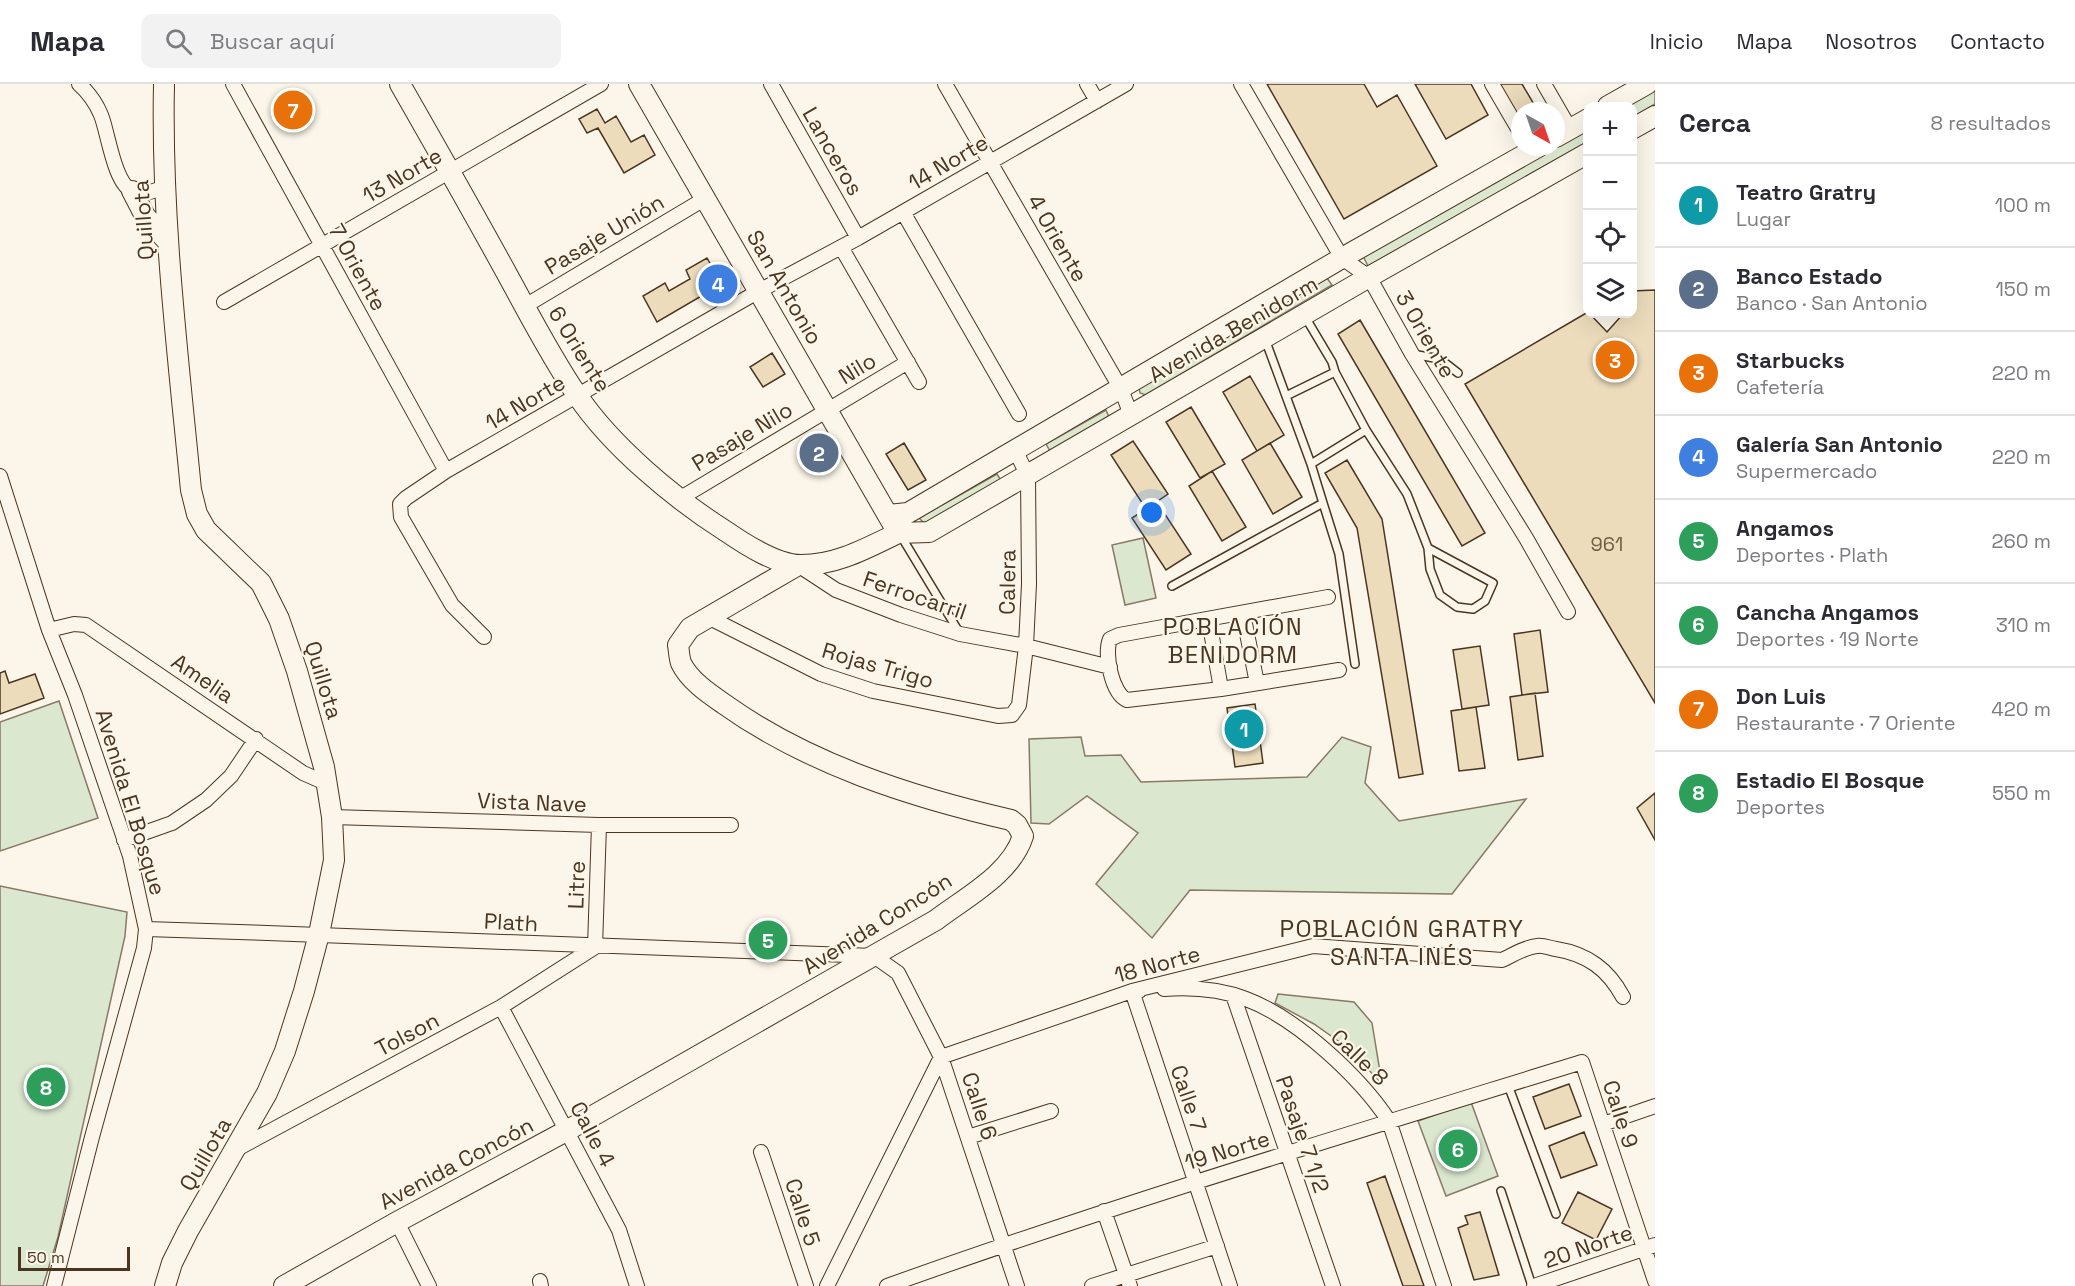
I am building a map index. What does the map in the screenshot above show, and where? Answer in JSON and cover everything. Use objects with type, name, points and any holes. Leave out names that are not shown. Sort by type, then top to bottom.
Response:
[{"type":"main road","name":"Quillota","points":[[164,84],[164,187],[191,490],[197,514],[207,530],[261,583],[271,600],[297,671],[328,784],[334,861],[319,934],[285,1051],[267,1093],[188,1231],[172,1263],[165,1286]]},
{"type":"main road","name":"6 Oriente","points":[[400,84],[578,396],[604,428],[679,499],[768,556],[798,565]]},
{"type":"main road","name":"San Antonio","points":[[639,84],[888,515]]},
{"type":"main road","points":[[1615,102],[1647,84]]},
{"type":"main road","points":[[1637,126],[1655,116]]},
{"type":"main road","points":[[1565,132],[1583,121]]},
{"type":"main road","name":"Avenida Benidorm","points":[[798,565],[826,564],[850,556],[898,532],[929,532],[1583,155]]},
{"type":"main road","name":"Avenida Benidorm","points":[[888,515],[908,513],[1518,156]]},
{"type":"main road","points":[[132,191],[145,216],[168,242]]},
{"type":"main road","points":[[888,515],[898,532]]},
{"type":"main road","name":"Avenida Concón","points":[[285,1286],[397,1222],[568,1131],[936,920],[989,880],[1019,849],[1023,836],[1011,820],[912,795],[809,752],[745,719],[690,676],[680,661],[678,645],[690,628],[798,565]]},
{"type":"street","points":[[79,84],[86,90],[100,114],[124,184],[132,191],[146,193],[164,187]]},
{"type":"street","name":"7 Oriente","points":[[234,84],[446,471]]},
{"type":"street","name":"13 Norte","points":[[224,302],[601,84]]},
{"type":"street","name":"Lanceros","points":[[771,84],[858,238]]},
{"type":"street","name":"4 Oriente","points":[[945,84],[1121,389],[1131,415]]},
{"type":"street","points":[[1087,84],[1097,101]]},
{"type":"street","name":"14 Norte","points":[[484,637],[452,605],[400,517],[399,510],[403,501],[446,471],[1126,84]]},
{"type":"street","name":"3 Oriente","points":[[1241,84],[1342,258],[1369,277],[1412,354],[1526,538],[1568,612]]},
{"type":"street","points":[[1492,84],[1511,117]]},
{"type":"street","points":[[1544,84],[1551,102]]},
{"type":"street","name":"Pasaje Unión","points":[[525,306],[706,198]]},
{"type":"street","points":[[903,212],[1019,414]]},
{"type":"street","points":[[841,247],[920,382]]},
{"type":"street","name":"Nilo","points":[[827,410],[908,362]]},
{"type":"street","name":"Pasaje Nilo","points":[[679,499],[827,410]]},
{"type":"street","name":"Calera","points":[[1012,716],[1019,705],[1026,646],[1029,584],[1028,476],[1015,450]]},
{"type":"street","name":"Avenida El Bosque","points":[[0,476],[49,630],[75,695],[130,856],[146,929],[144,948],[54,1286]]},
{"type":"street","name":"Ferrocarril","points":[[798,565],[836,590],[901,615],[960,634],[1026,646],[1110,667]]},
{"type":"street","points":[[1328,597],[1114,637],[1110,639],[1107,649],[1116,689],[1119,695],[1127,700],[1257,684],[1339,670]]},
{"type":"street","points":[[1243,614],[1257,684]]},
{"type":"street","name":"Rojas Trigo","points":[[708,617],[821,674],[873,691],[998,716],[1012,716]]},
{"type":"street","points":[[1209,620],[1221,689]]},
{"type":"street","name":"Amelia","points":[[49,630],[74,624],[86,625],[303,773],[328,784]]},
{"type":"street","points":[[124,840],[171,823],[206,800],[231,776],[256,739]]},
{"type":"street","name":"Vista Nave","points":[[332,817],[599,825],[731,825]]},
{"type":"street","name":"Litre","points":[[595,947],[599,825]]},
{"type":"street","name":"Plath","points":[[146,929],[874,956]]},
{"type":"street","name":"18 Norte","points":[[941,1057],[1131,991],[1313,946],[1502,960],[1539,945],[1572,952],[1593,962],[1610,977],[1623,997]]},
{"type":"street","name":"Tolson","points":[[235,1150],[501,1007],[595,947]]},
{"type":"street","name":"Calle 6","points":[[874,956],[898,973],[941,1057],[1017,1286]]},
{"type":"street","name":"Calle 8","points":[[1131,991],[1185,988],[1219,991],[1247,999],[1311,1039],[1362,1086],[1376,1101],[1389,1121],[1444,1286]]},
{"type":"street","name":"Calle 7","points":[[1131,991],[1230,1286]]},
{"type":"street","name":"Pasaje 7 1/2","points":[[1233,995],[1333,1286]]},
{"type":"street","name":"Calle 4","points":[[501,1007],[620,1230],[637,1286]]},
{"type":"street","points":[[827,1286],[941,1057]]},
{"type":"street","name":"19 Norte","points":[[887,1286],[1195,1181],[1582,1062]]},
{"type":"street","name":"Calle 9","points":[[1582,1062],[1650,1247],[1655,1281]]},
{"type":"street","points":[[1603,1124],[1655,1106]]},
{"type":"street","points":[[968,1137],[1051,1112]]},
{"type":"street","name":"Calle 5","points":[[761,1152],[806,1286]]},
{"type":"street","points":[[1104,1211],[1128,1280]]},
{"type":"street","points":[[397,1222],[429,1286]]},
{"type":"street","points":[[1092,1286],[1128,1280],[1217,1246]]},
{"type":"street","name":"20 Norte","points":[[1533,1286],[1650,1247]]},
{"type":"lane","points":[[1304,315],[1332,362],[1366,430],[1407,494],[1428,548],[1430,568],[1440,595],[1457,607],[1473,609],[1485,601],[1493,583],[1428,548]]},
{"type":"lane","points":[[1265,339],[1311,464],[1340,554],[1355,664]]},
{"type":"lane","points":[[1412,354],[1440,359],[1458,374]]},
{"type":"lane","points":[[1286,396],[1335,372]]},
{"type":"lane","points":[[1311,464],[1366,430]]},
{"type":"lane","points":[[1172,586],[1323,502]]},
{"type":"lane","points":[[898,532],[960,634]]},
{"type":"lane","points":[[1508,1084],[1556,1214]]},
{"type":"lane","points":[[1501,1191],[1533,1286]]},
{"type":"green space","points":[[1655,90],[1655,104],[1637,115],[1637,102],[1632,102]]},
{"type":"green space","points":[[1583,130],[1583,144],[1565,154],[1565,141]]},
{"type":"green space","points":[[1538,156],[1562,156],[1368,266],[1363,256]]},
{"type":"green space","points":[[1327,278],[1332,285],[1146,395],[1140,393],[1139,388]]},
{"type":"green space","points":[[1106,410],[1109,417],[1050,451],[1046,444]]},
{"type":"green space","points":[[997,474],[1002,482],[926,525],[919,518]]},
{"type":"green space","points":[[1143,538],[1156,598],[1125,605],[1112,545]]},
{"type":"green space","points":[[59,701],[98,818],[0,851],[0,722]]},
{"type":"green space","points":[[1081,737],[1085,756],[1121,755],[1141,782],[1307,777],[1342,737],[1371,747],[1365,783],[1399,821],[1526,799],[1452,894],[1190,890],[1152,938],[1096,884],[1138,833],[1087,796],[1049,824],[1031,823],[1029,739]]},
{"type":"green space","points":[[0,886],[127,912],[125,936],[58,1237],[43,1286],[0,1286]]},
{"type":"green space","points":[[1278,994],[1354,1002],[1372,1023],[1382,1084],[1348,1048],[1314,1024],[1275,1003]]},
{"type":"green space","points":[[1471,1102],[1498,1176],[1446,1196],[1418,1121]]},
{"type":"building","points":[[1267,84],[1364,84],[1377,107],[1397,95],[1437,166],[1344,219]]},
{"type":"building","points":[[1415,84],[1471,84],[1488,115],[1446,139]]},
{"type":"building","points":[[1496,84],[1522,84],[1533,102],[1511,102],[1511,109]]},
{"type":"building","points":[[597,109],[605,123],[616,116],[631,142],[644,135],[655,155],[624,173],[598,128],[587,133],[579,119]]},
{"type":"building","points":[[707,258],[722,284],[657,322],[643,296],[665,283],[669,291],[690,279],[686,270]]},
{"type":"building","points":[[1655,290],[1655,703],[1465,384],[1583,315],[1583,318],[1594,318],[1607,332],[1619,318],[1637,318],[1637,291]]},
{"type":"building","points":[[1360,320],[1485,533],[1462,546],[1338,334]]},
{"type":"building","points":[[772,353],[785,374],[763,387],[750,367]]},
{"type":"building","points":[[1250,376],[1284,435],[1257,451],[1223,392]]},
{"type":"building","points":[[1191,407],[1225,464],[1200,478],[1166,422]]},
{"type":"building","points":[[1133,441],[1168,494],[1146,509],[1111,455]]},
{"type":"building","points":[[904,443],[926,480],[908,490],[886,454]]},
{"type":"building","points":[[1270,443],[1302,497],[1273,514],[1242,460]]},
{"type":"building","points":[[1347,460],[1382,519],[1423,774],[1399,778],[1357,528],[1325,473]]},
{"type":"building","points":[[1212,471],[1246,527],[1222,541],[1189,486]]},
{"type":"building","points":[[1157,502],[1191,554],[1166,570],[1132,518]]},
{"type":"building","points":[[1540,630],[1548,692],[1522,695],[1514,634]]},
{"type":"building","points":[[1480,646],[1489,705],[1462,709],[1453,650]]},
{"type":"building","points":[[5,671],[9,683],[35,674],[44,698],[0,714],[0,673]]},
{"type":"building","points":[[1535,693],[1543,756],[1518,760],[1510,697]]},
{"type":"building","points":[[1255,704],[1263,763],[1235,767],[1227,708]]},
{"type":"building","points":[[1476,707],[1485,768],[1459,771],[1451,711]]},
{"type":"building","points":[[1655,793],[1655,840],[1637,808]]},
{"type":"building","points":[[1569,1084],[1581,1116],[1545,1129],[1533,1097]]},
{"type":"building","points":[[1584,1132],[1597,1165],[1561,1178],[1549,1146]]},
{"type":"building","points":[[1385,1176],[1424,1286],[1403,1286],[1367,1183]]},
{"type":"building","points":[[1578,1192],[1612,1209],[1596,1240],[1562,1223]]},
{"type":"building","points":[[1480,1212],[1499,1275],[1474,1280],[1458,1228],[1468,1224],[1465,1216]]},
{"type":"place","name":"Don Luis","points":[[293,110]]},
{"type":"place","name":"Galería San Antonio","points":[[718,284]]},
{"type":"place","name":"Starbucks","points":[[1615,360]]},
{"type":"place","name":"Banco Estado","points":[[819,453]]},
{"type":"place","name":"Teatro Gratry","points":[[1244,729]]},
{"type":"place","name":"Angamos","points":[[768,940]]},
{"type":"place","name":"Estadio El Bosque","points":[[46,1087]]},
{"type":"place","name":"Cancha Angamos","points":[[1458,1149]]},
{"type":"district","name":"POBLACIÓN BENIDORM","points":[[1233,641]]},
{"type":"district","name":"POBLACIÓN GRATRY SANTA INÉS","points":[[1402,943]]}]
